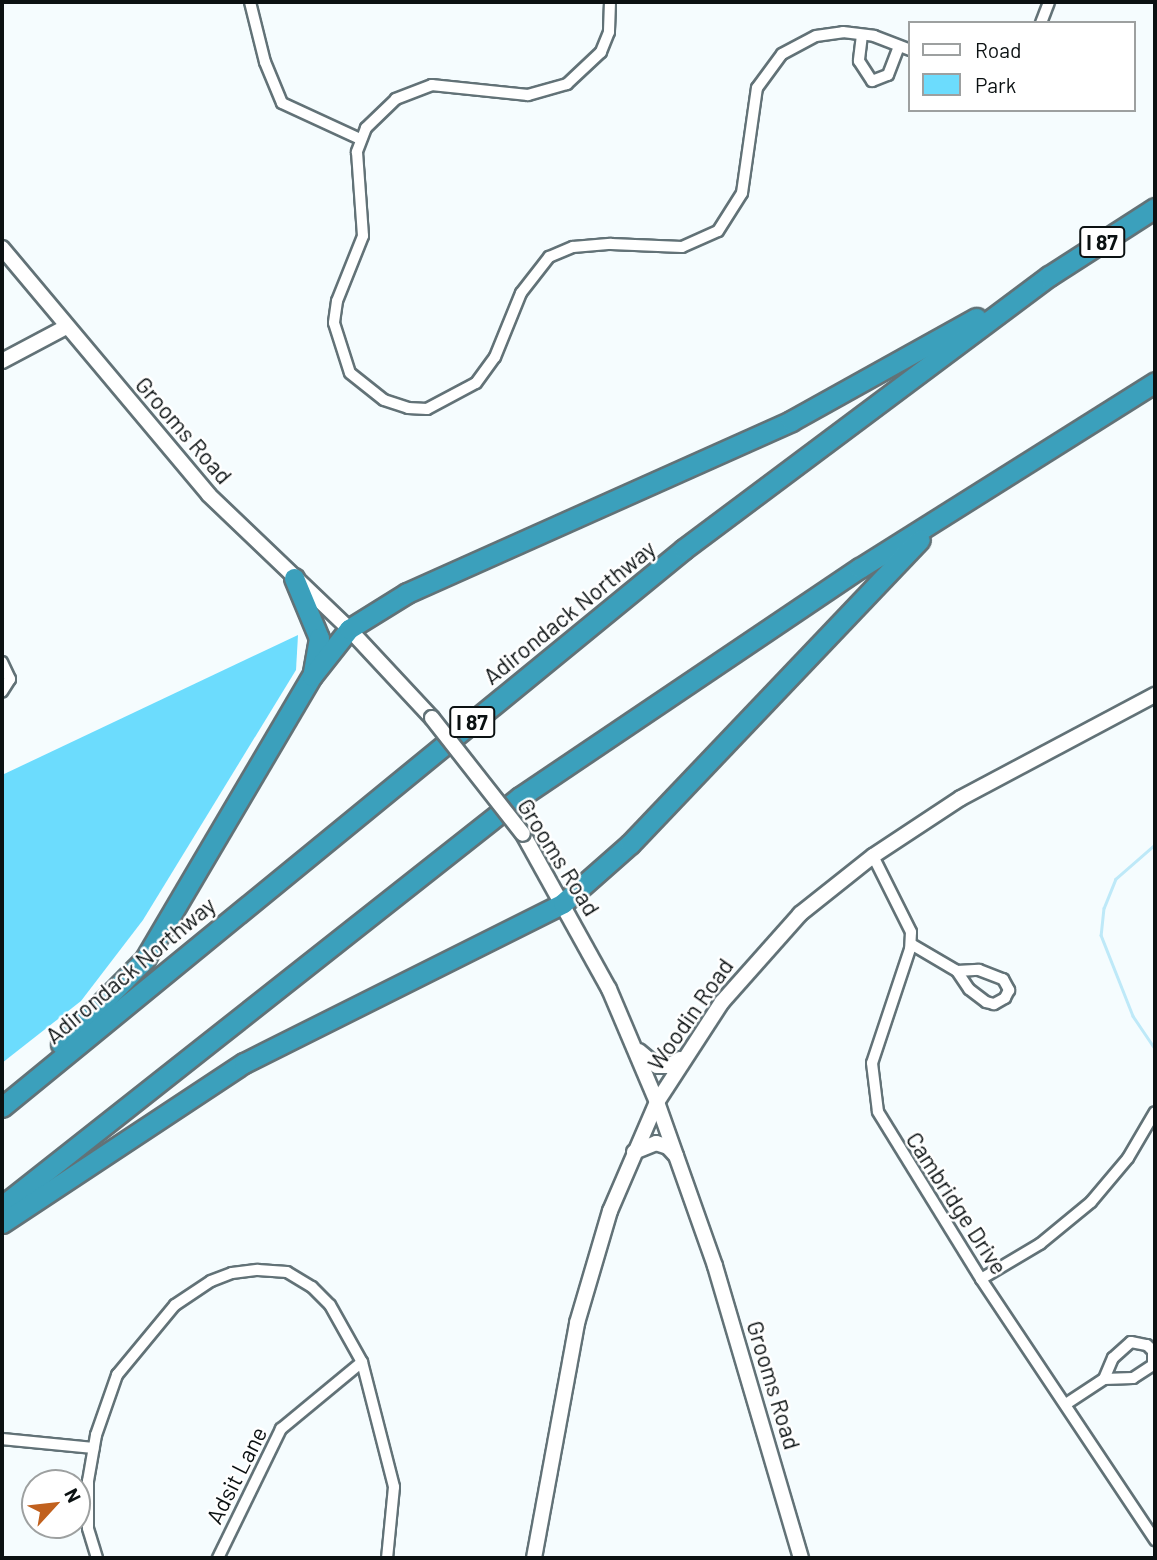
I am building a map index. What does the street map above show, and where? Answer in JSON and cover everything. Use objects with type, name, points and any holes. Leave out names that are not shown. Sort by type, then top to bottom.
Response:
[{"type":"highway","name":"Adirondack Northway","points":[[2,1106],[684,549],[1049,276],[1155,208]]},
{"type":"highway","points":[[2,1106],[145,959],[312,676],[349,629],[407,593],[790,421],[1049,276]]},
{"type":"highway","points":[[2,1206],[520,797],[665,696],[951,510],[1155,382]]},
{"type":"highway","points":[[2,1223],[244,1063],[563,903],[630,844],[874,584],[951,510]]},
{"type":"highway","points":[[294,578],[319,638],[312,676]]},
{"type":"street","points":[[250,2],[265,62],[282,103],[360,139]]},
{"type":"street","points":[[610,2],[609,32],[601,52],[567,84],[528,95],[446,83],[416,89],[384,107],[360,139],[365,221],[356,258],[334,314],[340,352],[363,386],[395,405],[427,409],[476,383],[495,357],[521,293],[549,257],[573,247],[611,244],[682,247],[718,231],[741,193],[753,100],[765,74],[782,54],[802,42],[843,32],[862,35],[905,48],[888,75],[872,81],[859,61],[862,35]]},
{"type":"street","points":[[1042,21],[1049,2]]},
{"type":"street","name":"Grooms Road","points":[[2,248],[209,495],[349,629],[432,718],[523,834],[563,903],[635,1046],[657,1102],[715,1266],[801,1558]]},
{"type":"street","points":[[2,361],[66,327]]},
{"type":"street","points":[[2,662],[10,679],[2,692]]},
{"type":"street","name":"Woodin Road","points":[[534,1558],[577,1323],[610,1211],[657,1102],[684,1056],[774,939],[873,856],[981,786],[1155,695]]},
{"type":"street","points":[[873,856],[905,917],[911,944],[957,971],[994,974],[1008,984],[1008,995],[994,1004],[986,1002],[969,989],[957,971]]},
{"type":"street","name":"Cambridge Drive","points":[[911,944],[872,1063],[874,1097],[886,1130],[981,1279],[1154,1537]]},
{"type":"street","points":[[635,1046],[653,1064],[664,1067],[684,1056]]},
{"type":"street","points":[[981,1279],[1040,1244],[1091,1202],[1128,1158],[1155,1112]]},
{"type":"street","points":[[633,1153],[644,1144],[656,1143],[668,1147],[677,1157]]},
{"type":"street","points":[[97,1558],[88,1528],[94,1448],[117,1375],[146,1335],[175,1305],[232,1273],[287,1272],[302,1280],[330,1305],[362,1362],[394,1487],[387,1558]]},
{"type":"street","points":[[1066,1404],[1104,1379],[1124,1346],[1141,1342],[1153,1351],[1153,1365],[1143,1375],[1104,1379]]},
{"type":"street","name":"Adsit Lane","points":[[218,1558],[281,1429],[362,1362]]},
{"type":"street","points":[[2,1439],[94,1448]]},
{"type":"green space","points":[[298,635],[296,670],[143,920],[81,1001],[2,1063],[2,775]]},
{"type":"waterway","points":[[1155,845],[1116,879],[1104,908],[1101,935],[1133,1016],[1155,1049]]}]
